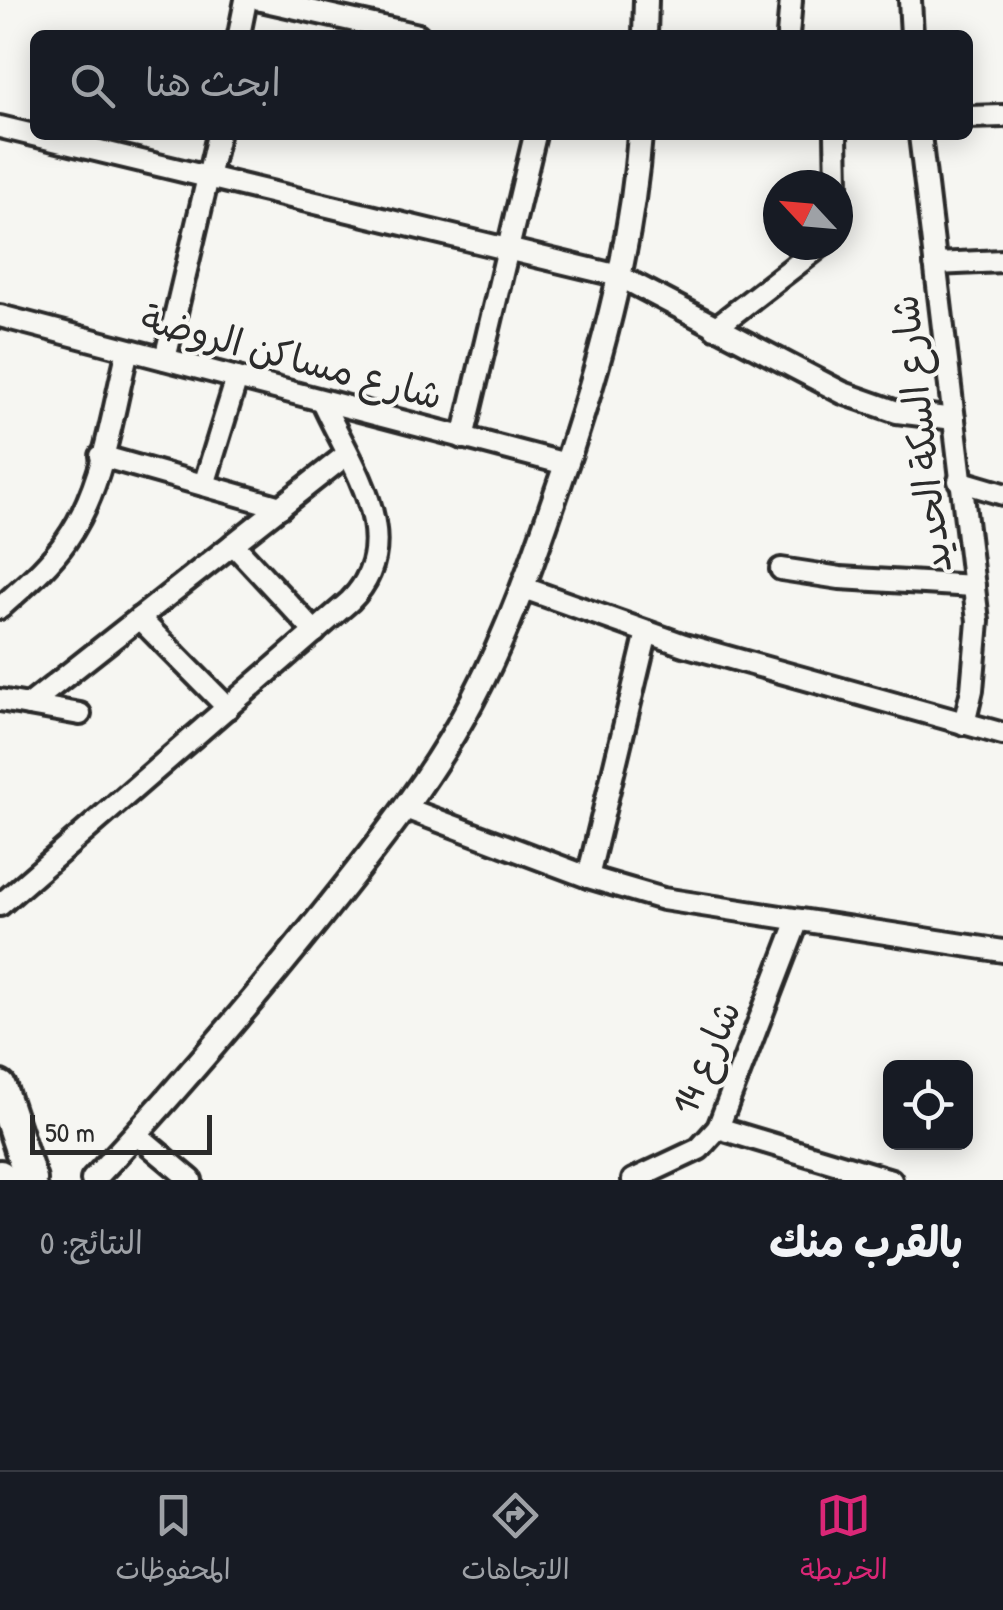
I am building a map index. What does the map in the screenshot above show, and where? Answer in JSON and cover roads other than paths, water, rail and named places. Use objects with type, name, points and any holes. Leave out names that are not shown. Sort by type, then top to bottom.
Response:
[{"type":"main road","points":[[0,1087],[30,1180]]},
{"type":"street","points":[[240,30],[246,0]]},
{"type":"street","points":[[261,0],[396,30]]},
{"type":"street","points":[[645,30],[646,0]]},
{"type":"street","points":[[788,30],[791,0]]},
{"type":"street","points":[[910,0],[912,30]]},
{"type":"street","points":[[973,117],[1003,116]]},
{"type":"street","points":[[0,127],[30,134]]},
{"type":"street","points":[[55,140],[619,276],[868,404],[954,420]]},
{"type":"street","points":[[165,359],[217,140]]},
{"type":"street","points":[[464,438],[534,140]]},
{"type":"street","points":[[93,1180],[222,1038],[406,808],[472,702],[524,588],[566,464],[619,276],[639,140]]},
{"type":"street","points":[[836,140],[836,170]]},
{"type":"street","name":"شارع السكة الحديد","points":[[921,140],[974,586],[977,656],[964,724]]},
{"type":"street","points":[[715,328],[803,260]]},
{"type":"street","points":[[935,264],[1003,261]]},
{"type":"street","name":"شارع مساكن الروضة","points":[[0,316],[566,464]]},
{"type":"street","points":[[0,608],[66,541],[86,505],[128,350]]},
{"type":"street","points":[[204,485],[237,378]]},
{"type":"street","points":[[0,905],[362,590],[376,561],[379,529],[322,400]]},
{"type":"street","points":[[101,456],[281,506]]},
{"type":"street","points":[[28,706],[346,456]]},
{"type":"street","points":[[960,481],[1003,494]]},
{"type":"street","points":[[233,544],[315,632]]},
{"type":"street","points":[[780,568],[840,578],[974,586]]},
{"type":"street","points":[[524,588],[647,632],[1003,734]]},
{"type":"street","points":[[138,618],[228,708]]},
{"type":"street","points":[[588,877],[647,632]]},
{"type":"street","points":[[0,700],[80,714]]},
{"type":"street","points":[[406,808],[588,877],[663,899],[1003,951]]},
{"type":"street","name":"شارع 14","points":[[633,1180],[700,1149],[718,1128],[798,920]]},
{"type":"street","points":[[718,1128],[891,1180]]},
{"type":"street","points":[[136,1134],[191,1180]]}]
